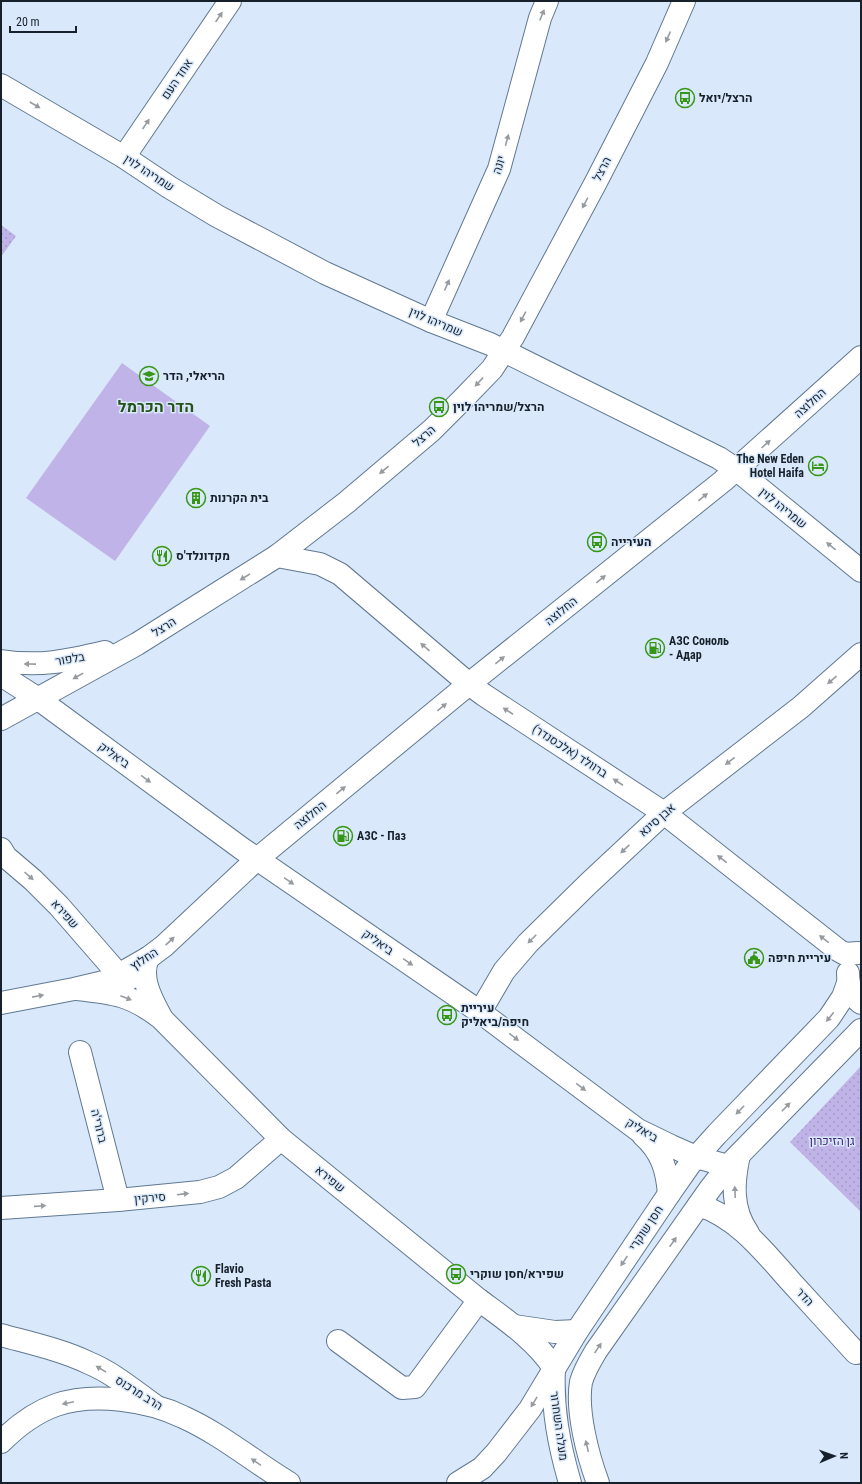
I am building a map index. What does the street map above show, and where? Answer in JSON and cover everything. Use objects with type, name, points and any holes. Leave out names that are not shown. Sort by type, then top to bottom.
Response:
[{"type":"street","name":"אחד העם","points":[[124,157],[230,1]]},
{"type":"street","name":"יונה","points":[[431,321],[499,169],[540,18],[547,1]]},
{"type":"street","name":"הרצל","points":[[1,719],[137,644],[278,556],[347,502],[432,430],[492,369],[513,337],[596,182],[657,63],[684,1]]},
{"type":"street","name":"שמריהו לוין","points":[[1,86],[124,157],[169,187],[279,250],[325,273],[431,321],[490,344],[719,458],[737,470],[861,571]]},
{"type":"street","name":"החלוצה","points":[[257,859],[469,684],[737,470],[861,357]]},
{"type":"street","name":"ברוולד (אלכסנדר)","points":[[278,556],[320,564],[340,574],[469,684],[484,695],[664,812],[838,950],[846,954],[860,953]]},
{"type":"street","name":"בלפור","points":[[1,661],[23,664],[76,660],[137,644]]},
{"type":"street","name":"אבן סינא","points":[[480,1012],[504,971],[528,943],[664,812],[801,707],[861,654]]},
{"type":"street","points":[[1,675],[37,698]]},
{"type":"street","name":"ביאליק","points":[[37,698],[257,859],[480,1012],[638,1130],[696,1157],[734,1161]]},
{"type":"street","name":"שפירא","points":[[1,849],[6,857],[33,880],[59,906],[124,977]]},
{"type":"street","name":"החלוץ","points":[[1,1002],[74,989],[124,977],[164,946],[257,859]]},
{"type":"street","name":"חסן שוקרי","points":[[458,1483],[482,1468],[496,1453],[530,1408],[577,1331],[669,1194],[696,1157],[829,1018],[843,998],[848,983],[848,972],[852,962],[860,953]]},
{"type":"street","name":"שפירא","points":[[148,958],[144,970],[146,982],[151,997],[162,1018]]},
{"type":"street","points":[[848,983],[852,992],[861,1003]]},
{"type":"street","name":"שפירא","points":[[74,989],[105,992],[125,996],[140,1003],[162,1018],[281,1139],[513,1326],[543,1352],[554,1368]]},
{"type":"street","points":[[699,1205],[734,1161],[861,1030]]},
{"type":"street","name":"ברורי'ה","points":[[80,1052],[118,1200]]},
{"type":"street","points":[[638,1130],[657,1150],[667,1173],[669,1194]]},
{"type":"street","name":"סירקין","points":[[1,1208],[118,1200],[200,1192],[219,1187],[236,1178],[281,1139]]},
{"type":"street","name":"הדר","points":[[734,1161],[736,1208],[746,1230],[754,1241],[856,1353]]},
{"type":"street","name":"הדר","points":[[699,1205],[709,1208],[724,1216],[754,1241]]},
{"type":"street","name":"מעלה השחרור","points":[[598,1483],[591,1463],[585,1437],[580,1402],[581,1382],[587,1366],[596,1351],[699,1205]]},
{"type":"street","points":[[338,1341],[402,1388],[415,1387],[479,1300]]},
{"type":"street","name":"שפירא","points":[[513,1326],[555,1332],[577,1331]]},
{"type":"street","name":"הרב מרכוס","points":[[1,1335],[90,1363],[120,1381],[154,1405],[184,1417],[211,1432],[289,1483]]},
{"type":"street","name":"מעלה השחרור","points":[[554,1368],[554,1406],[557,1429],[570,1483]]},
{"type":"street","points":[[1,1442],[25,1421],[56,1405],[80,1400],[107,1399],[154,1405]]},
{"type":"green space","points":[[1,225],[16,236],[1,257]]},
{"type":"green space","points":[[122,363],[210,426],[115,561],[26,498]]},
{"type":"green space","name":"גן הזיכרון","points":[[861,1066],[861,1212],[790,1142]]},
{"type":"place","name":"הרצל/יואל","points":[[685,98]]},
{"type":"place","name":"הריאלי, הדר","points":[[149,376]]},
{"type":"place","name":"הרצל/שמריהו לוין","points":[[439,407]]},
{"type":"place","name":"The New Eden Hotel Haifa","points":[[818,466]]},
{"type":"place","name":"בית הקרנות","points":[[196,498]]},
{"type":"place","name":"העירייה","points":[[597,542]]},
{"type":"place","name":"מקדונלד'ס","points":[[162,556]]},
{"type":"place","name":"АЗС Соноль - Адар","points":[[655,648]]},
{"type":"place","name":"АЗС - Паз","points":[[343,836]]},
{"type":"place","name":"עיריית חיפה","points":[[754,958]]},
{"type":"place","name":"עיריית חיפה/ביאליק","points":[[447,1015]]},
{"type":"place","name":"שפירא/חסן שוקרי","points":[[456,1274]]},
{"type":"place","name":"Flavio Fresh Pasta","points":[[201,1276]]},
{"type":"district","name":"הדר הכרמל","points":[[156,406]]}]
